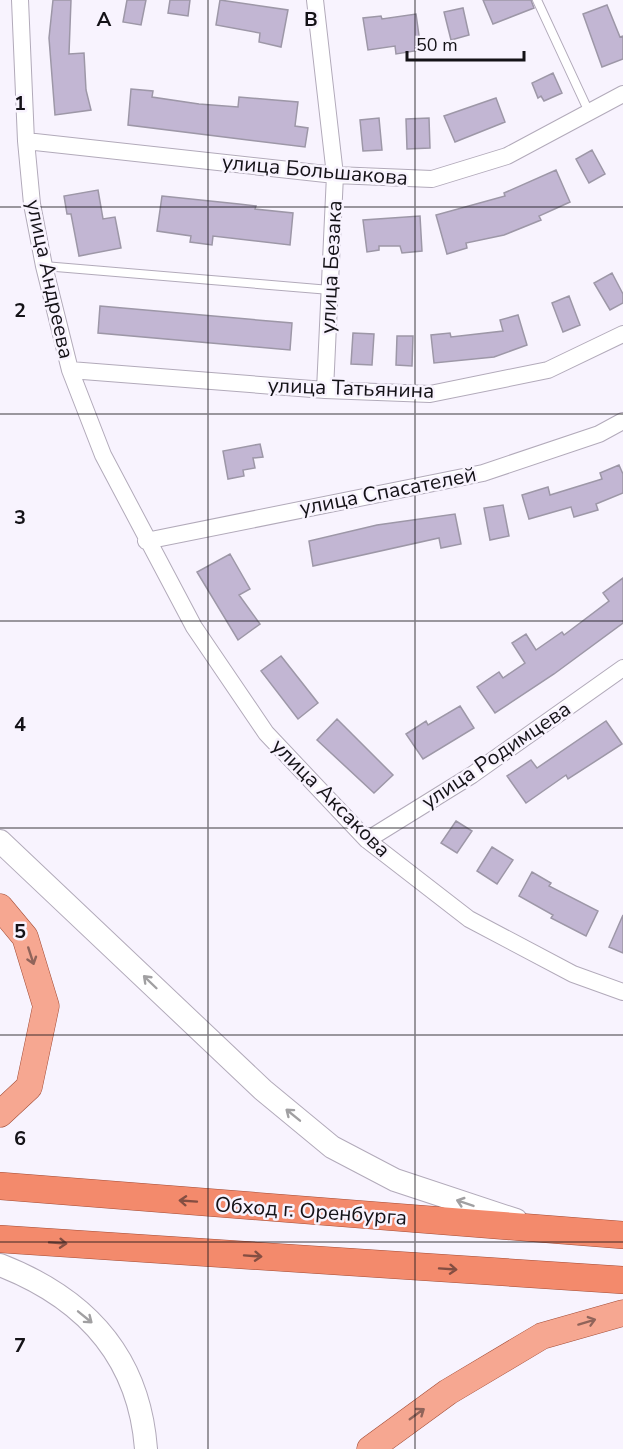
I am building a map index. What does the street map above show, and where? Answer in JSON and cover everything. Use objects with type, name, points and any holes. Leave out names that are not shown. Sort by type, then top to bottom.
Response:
[{"type":"highway","name":"Обход г. Оренбурга","points":[[0,1186],[623,1235]]},
{"type":"highway","points":[[0,1239],[623,1280]]},
{"type":"main road","points":[[0,841],[263,1090],[332,1147],[395,1180],[540,1228]]},
{"type":"main road","points":[[0,907],[25,937],[46,1006],[29,1087],[0,1114]]},
{"type":"main road","points":[[0,1265],[17,1272],[63,1299],[103,1332],[129,1375],[144,1418],[146,1449]]},
{"type":"main road","points":[[370,1449],[448,1392],[542,1336],[623,1313]]},
{"type":"street","name":"улица Андреева","points":[[20,0],[26,141],[32,204],[44,266],[70,370],[103,455],[146,541]]},
{"type":"street","name":"улица Безака","points":[[315,0],[335,175],[325,390]]},
{"type":"street","name":"улица Большакова","points":[[26,141],[335,175],[432,179],[507,156],[623,94]]},
{"type":"street","name":"улица Татьянина","points":[[70,370],[325,390],[430,394],[548,370],[623,334]]},
{"type":"street","name":"улица Спасателей","points":[[146,541],[483,473],[599,434],[623,421]]},
{"type":"street","name":"улица Аксакова","points":[[146,541],[194,627],[266,733],[367,840],[469,919],[573,974],[623,992]]},
{"type":"street","name":"улица Родимцева","points":[[367,840],[471,775],[623,668]]},
{"type":"lane","points":[[537,0],[589,112]]},
{"type":"lane","points":[[44,266],[330,290]]},
{"type":"building","points":[[53,0],[71,0],[69,54],[84,53],[86,90],[91,110],[55,115],[49,38]]},
{"type":"building","points":[[127,0],[146,0],[141,25],[123,22]]},
{"type":"building","points":[[170,0],[190,0],[188,16],[168,13]]},
{"type":"building","points":[[220,0],[288,10],[281,47],[259,42],[260,33],[216,25]]},
{"type":"building","points":[[483,0],[531,0],[534,8],[493,24]]},
{"type":"building","points":[[607,5],[620,37],[623,36],[623,59],[602,67],[583,14]]},
{"type":"building","points":[[463,8],[469,35],[451,40],[444,12]]},
{"type":"building","points":[[416,14],[421,50],[396,54],[395,46],[368,50],[363,18],[381,16],[382,19]]},
{"type":"building","points":[[553,73],[562,93],[544,101],[541,96],[538,98],[532,83]]},
{"type":"building","points":[[131,89],[153,91],[152,97],[199,104],[238,107],[239,97],[298,102],[295,126],[308,128],[305,147],[128,125]]},
{"type":"building","points":[[496,98],[505,122],[455,142],[444,116]]},
{"type":"building","points":[[379,118],[382,150],[363,151],[360,120]]},
{"type":"building","points":[[429,118],[430,148],[407,149],[406,119]]},
{"type":"building","points":[[592,150],[605,174],[589,183],[576,159]]},
{"type":"building","points":[[556,170],[570,202],[539,216],[541,220],[504,235],[466,243],[467,248],[447,254],[436,215],[505,196],[504,193]]},
{"type":"building","points":[[98,190],[103,219],[115,217],[121,248],[79,256],[71,214],[67,214],[64,196]]},
{"type":"building","points":[[162,196],[256,206],[255,209],[293,213],[290,245],[213,236],[212,245],[190,242],[191,236],[157,231]]},
{"type":"building","points":[[420,216],[422,251],[402,253],[400,246],[379,246],[379,250],[367,252],[363,220]]},
{"type":"building","points":[[612,273],[623,294],[623,303],[610,310],[594,283]]},
{"type":"building","points":[[569,296],[580,325],[563,332],[552,303]]},
{"type":"building","points":[[100,306],[292,323],[290,350],[98,333]]},
{"type":"building","points":[[518,315],[527,345],[494,357],[434,363],[431,335],[450,333],[451,337],[503,331],[500,320]]},
{"type":"building","points":[[353,333],[374,334],[372,365],[351,364]]},
{"type":"building","points":[[397,336],[413,336],[412,366],[396,365]]},
{"type":"building","points":[[260,444],[263,457],[253,458],[255,468],[243,470],[244,476],[228,479],[223,451]]},
{"type":"building","points":[[619,465],[623,474],[623,493],[596,504],[598,510],[574,517],[571,507],[529,519],[522,495],[548,487],[550,495],[602,479],[600,473]]},
{"type":"building","points":[[503,505],[509,536],[490,540],[484,508]]},
{"type":"building","points":[[455,514],[461,544],[441,548],[439,538],[313,566],[309,541],[377,525]]},
{"type":"building","points":[[230,554],[250,589],[239,595],[260,624],[238,640],[197,572]]},
{"type":"building","points":[[623,578],[623,623],[554,674],[495,713],[477,687],[499,672],[503,678],[525,663],[512,643],[526,634],[536,650],[562,632],[564,635],[609,601],[603,593]]},
{"type":"building","points":[[281,656],[318,703],[298,719],[261,671]]},
{"type":"building","points":[[460,706],[474,728],[423,759],[406,734],[426,721],[428,725]]},
{"type":"building","points":[[337,719],[393,775],[374,793],[317,740]]},
{"type":"building","points":[[606,721],[622,744],[568,779],[566,775],[526,803],[507,776],[531,760],[537,768]]},
{"type":"building","points":[[456,821],[472,831],[457,853],[441,843]]},
{"type":"building","points":[[492,847],[513,860],[497,884],[477,871]]},
{"type":"building","points":[[532,872],[551,883],[549,886],[598,911],[586,936],[551,918],[553,915],[519,896]]},
{"type":"building","points":[[623,915],[623,953],[609,947]]}]
